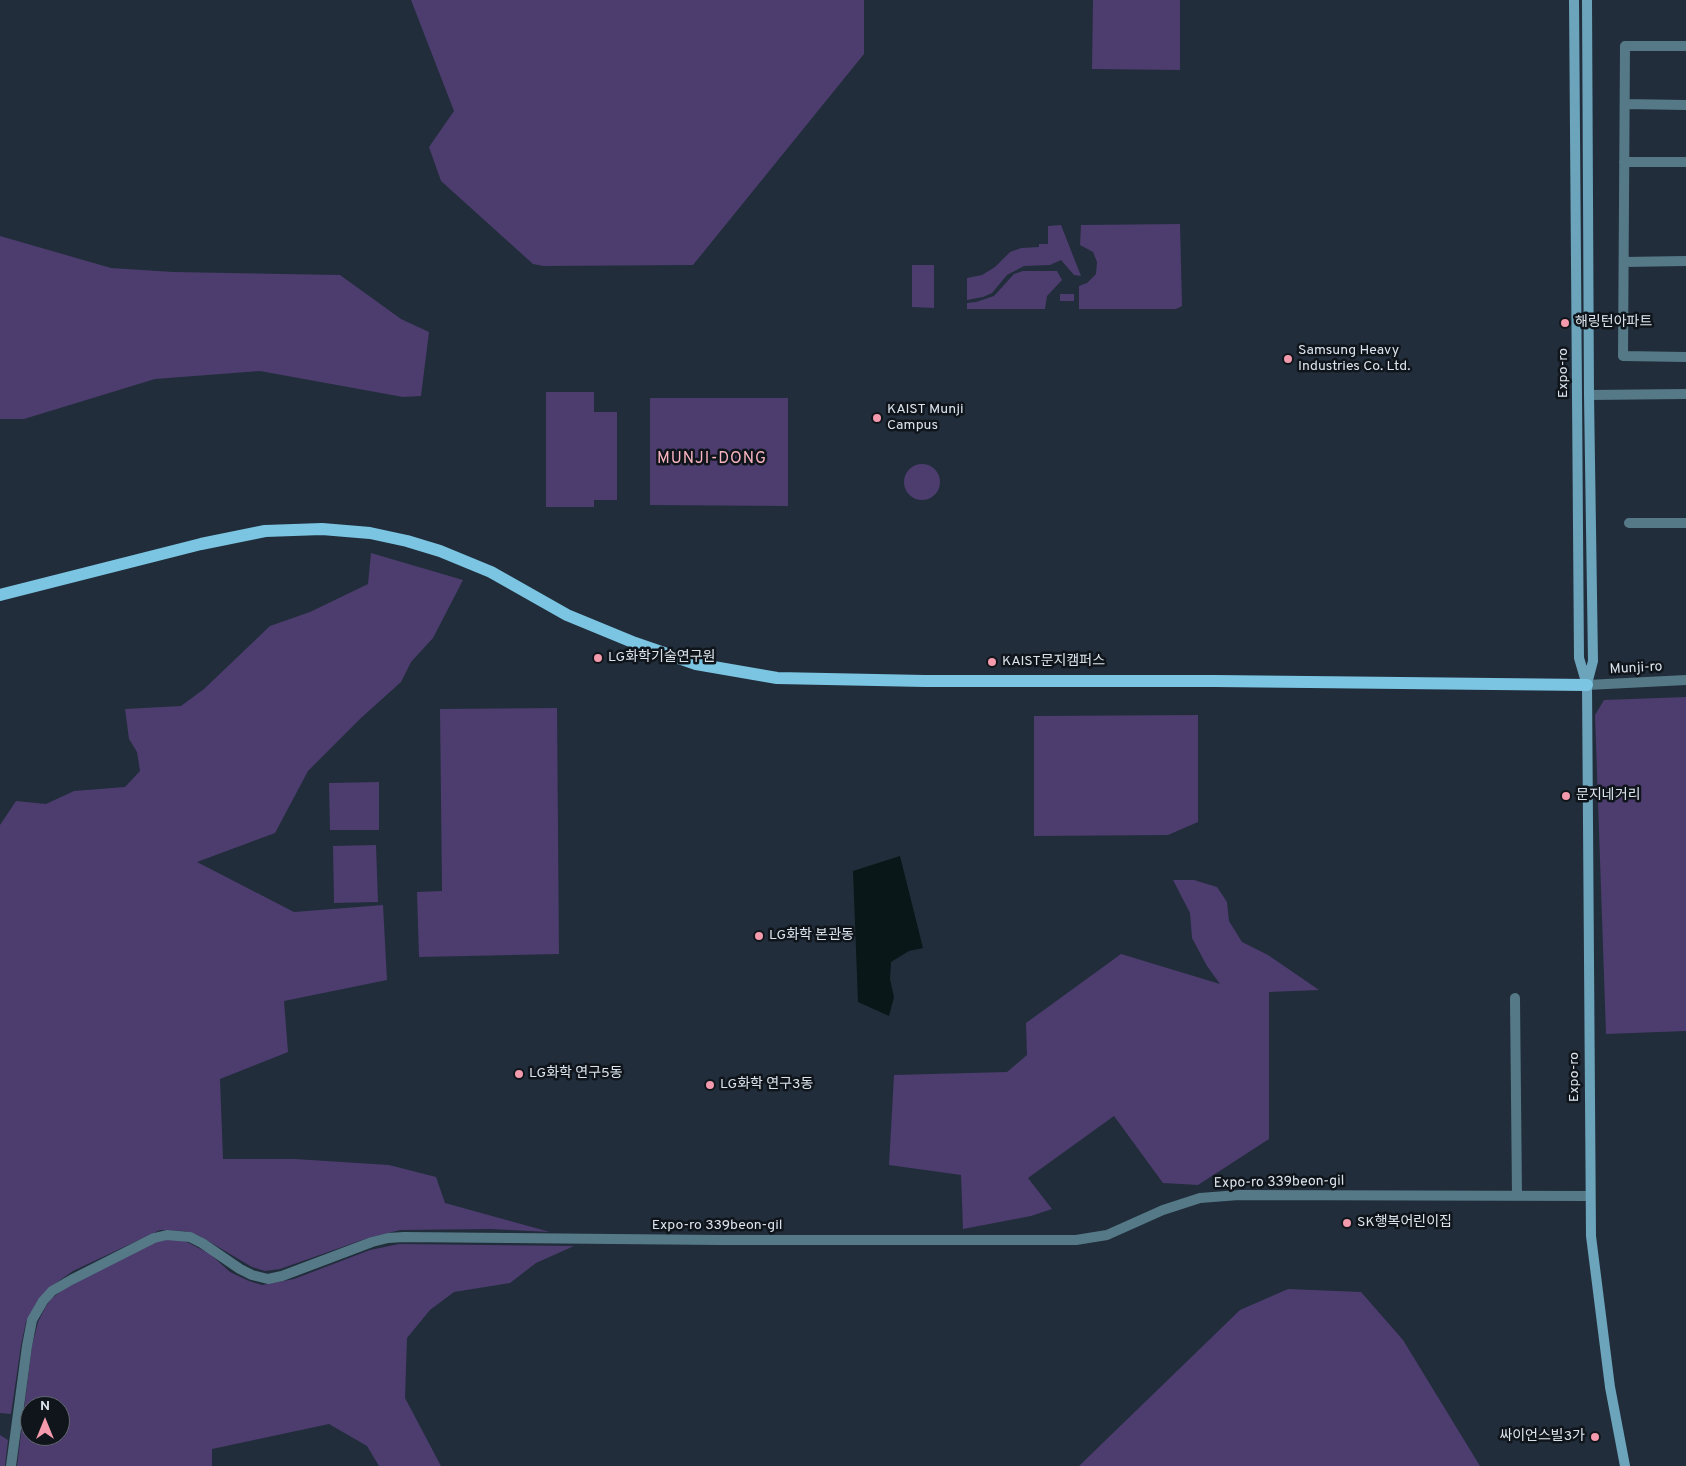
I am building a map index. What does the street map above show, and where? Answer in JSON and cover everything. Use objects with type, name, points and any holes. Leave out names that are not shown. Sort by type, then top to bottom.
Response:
[{"type":"main road","name":"Expo-ro","points":[[1574,0],[1579,658],[1586,684],[1591,1236],[1610,1387],[1625,1466]]},
{"type":"main road","name":"Expo-ro","points":[[1586,684],[1593,660],[1589,395],[1587,0]]},
{"type":"main road","points":[[0,595],[201,544],[265,531],[322,529],[370,533],[440,551],[491,572],[568,615],[635,644],[696,664],[777,678],[925,681],[1586,684]]},
{"type":"street","points":[[1686,46],[1625,46],[1624,162],[1624,356],[1686,357]]},
{"type":"street","points":[[1625,104],[1686,104]]},
{"type":"street","points":[[1624,162],[1686,162]]},
{"type":"street","points":[[1624,262],[1686,261]]},
{"type":"street","points":[[1589,395],[1686,394]]},
{"type":"street","points":[[1629,523],[1686,523]]},
{"type":"street","name":"Munji-ro","points":[[1586,684],[1686,680]]},
{"type":"street","points":[[1515,998],[1517,1196]]},
{"type":"street","name":"Expo-ro 339beon-gil","points":[[11,1466],[32,1320],[43,1301],[52,1291],[71,1280],[154,1238],[167,1236],[190,1237],[252,1276],[268,1279],[282,1276],[372,1242],[388,1238],[1076,1240],[1107,1235],[1163,1210],[1200,1198],[1239,1195],[1590,1196]]},
{"type":"shaded area","points":[[411,0],[864,0],[864,54],[693,265],[544,266],[533,264],[441,181],[429,147],[454,111]]},
{"type":"shaded area","points":[[1093,0],[1180,0],[1180,70],[1092,69]]},
{"type":"shaded area","points":[[1180,224],[1182,306],[1176,309],[1079,309],[1079,286],[1087,283],[1096,274],[1097,262],[1093,252],[1080,245],[1081,225]]},
{"type":"shaded area","points":[[1061,225],[1081,276],[1074,275],[1061,260],[1050,265],[1024,266],[1007,275],[992,293],[967,300],[967,278],[982,275],[995,267],[1010,252],[1021,248],[1039,247],[1039,244],[1048,244],[1048,226]]},
{"type":"shaded area","points":[[0,236],[111,268],[173,272],[340,275],[401,319],[429,332],[421,396],[403,397],[260,371],[155,379],[24,419],[0,419]]},
{"type":"shaded area","points":[[912,265],[934,265],[934,308],[912,307]]},
{"type":"shaded area","points":[[1023,271],[1057,271],[1062,280],[1047,296],[1045,309],[967,309],[967,303],[994,296],[1014,274]]},
{"type":"shaded area","points":[[1060,294],[1074,294],[1074,301],[1060,301]]},
{"type":"shaded area","points":[[546,392],[594,392],[594,412],[617,412],[617,500],[594,500],[594,507],[546,507]]},
{"type":"shaded area","points":[[650,398],[788,398],[788,506],[650,505]]},
{"type":"shaded area","points":[[922,464],[929,465],[935,469],[939,475],[939,489],[935,495],[929,499],[922,500],[915,499],[909,495],[905,489],[904,482],[905,475],[909,469],[915,465]]},
{"type":"shaded area","points":[[371,553],[463,580],[433,638],[411,662],[401,682],[361,718],[308,771],[275,833],[197,862],[294,912],[383,905],[387,980],[284,1001],[288,1052],[220,1079],[223,1159],[295,1159],[389,1165],[436,1177],[445,1203],[550,1232],[490,1229],[400,1230],[365,1239],[280,1269],[265,1271],[252,1267],[198,1235],[185,1231],[160,1230],[73,1271],[49,1288],[37,1302],[26,1322],[11,1414],[0,1413],[0,825],[16,801],[46,804],[74,791],[125,787],[140,771],[137,752],[129,739],[125,709],[181,706],[204,689],[270,626],[310,612],[368,584]]},
{"type":"shaded area","points":[[1686,697],[1686,1031],[1606,1034],[1595,715],[1604,700]]},
{"type":"shaded area","points":[[557,708],[559,954],[419,957],[417,892],[442,891],[440,709]]},
{"type":"shaded area","points":[[1198,715],[1198,822],[1168,835],[1034,836],[1034,716]]},
{"type":"shaded area","points":[[379,782],[379,830],[330,830],[329,783]]},
{"type":"shaded area","points":[[376,845],[378,902],[334,903],[333,846]]},
{"type":"shaded area","points":[[900,856],[923,948],[909,951],[891,962],[890,979],[894,997],[889,1016],[858,1002],[853,871]]},
{"type":"shaded area","points":[[1173,880],[1194,880],[1217,887],[1227,902],[1229,921],[1242,942],[1268,955],[1319,990],[1269,992],[1269,1139],[1198,1185],[1163,1183],[1114,1116],[1028,1178],[1052,1209],[1031,1216],[963,1229],[961,1175],[889,1165],[894,1075],[1007,1072],[1027,1055],[1026,1023],[1121,954],[1220,984],[1207,966],[1192,938],[1190,913]]},
{"type":"shaded area","points":[[174,1239],[187,1242],[210,1254],[230,1272],[262,1285],[294,1279],[370,1250],[399,1244],[574,1246],[536,1263],[510,1283],[454,1292],[430,1310],[407,1338],[405,1398],[441,1466],[379,1466],[367,1446],[329,1424],[212,1449],[212,1466],[17,1466],[20,1442],[20,1446],[70,1446],[70,1396],[26,1396],[32,1346],[38,1322],[51,1299],[65,1288],[158,1241]]},
{"type":"shaded area","points":[[1288,1289],[1361,1292],[1403,1340],[1480,1466],[1079,1466],[1240,1310]]},
{"type":"shaded area","points":[[0,1435],[8,1440],[5,1466],[0,1466]]},
{"type":"place","name":"해링턴아파트","points":[[1565,323]]},
{"type":"place","name":"Samsung Heavy Industries Co. Ltd.","points":[[1288,359]]},
{"type":"place","name":"KAIST Munji Campus","points":[[877,418]]},
{"type":"place","name":"LG화학기술연구원","points":[[598,658]]},
{"type":"place","name":"KAIST문지캠퍼스","points":[[992,662]]},
{"type":"place","name":"문지네거리","points":[[1566,796]]},
{"type":"place","name":"LG화학 본관동","points":[[759,936]]},
{"type":"place","name":"LG화학 연구5동","points":[[519,1074]]},
{"type":"place","name":"LG화학 연구3동","points":[[710,1085]]},
{"type":"place","name":"SK행복어린이집","points":[[1347,1223]]},
{"type":"place","name":"싸이언스빌3가","points":[[1595,1437]]},
{"type":"district","name":"MUNJI-DONG","points":[[712,460]]}]
